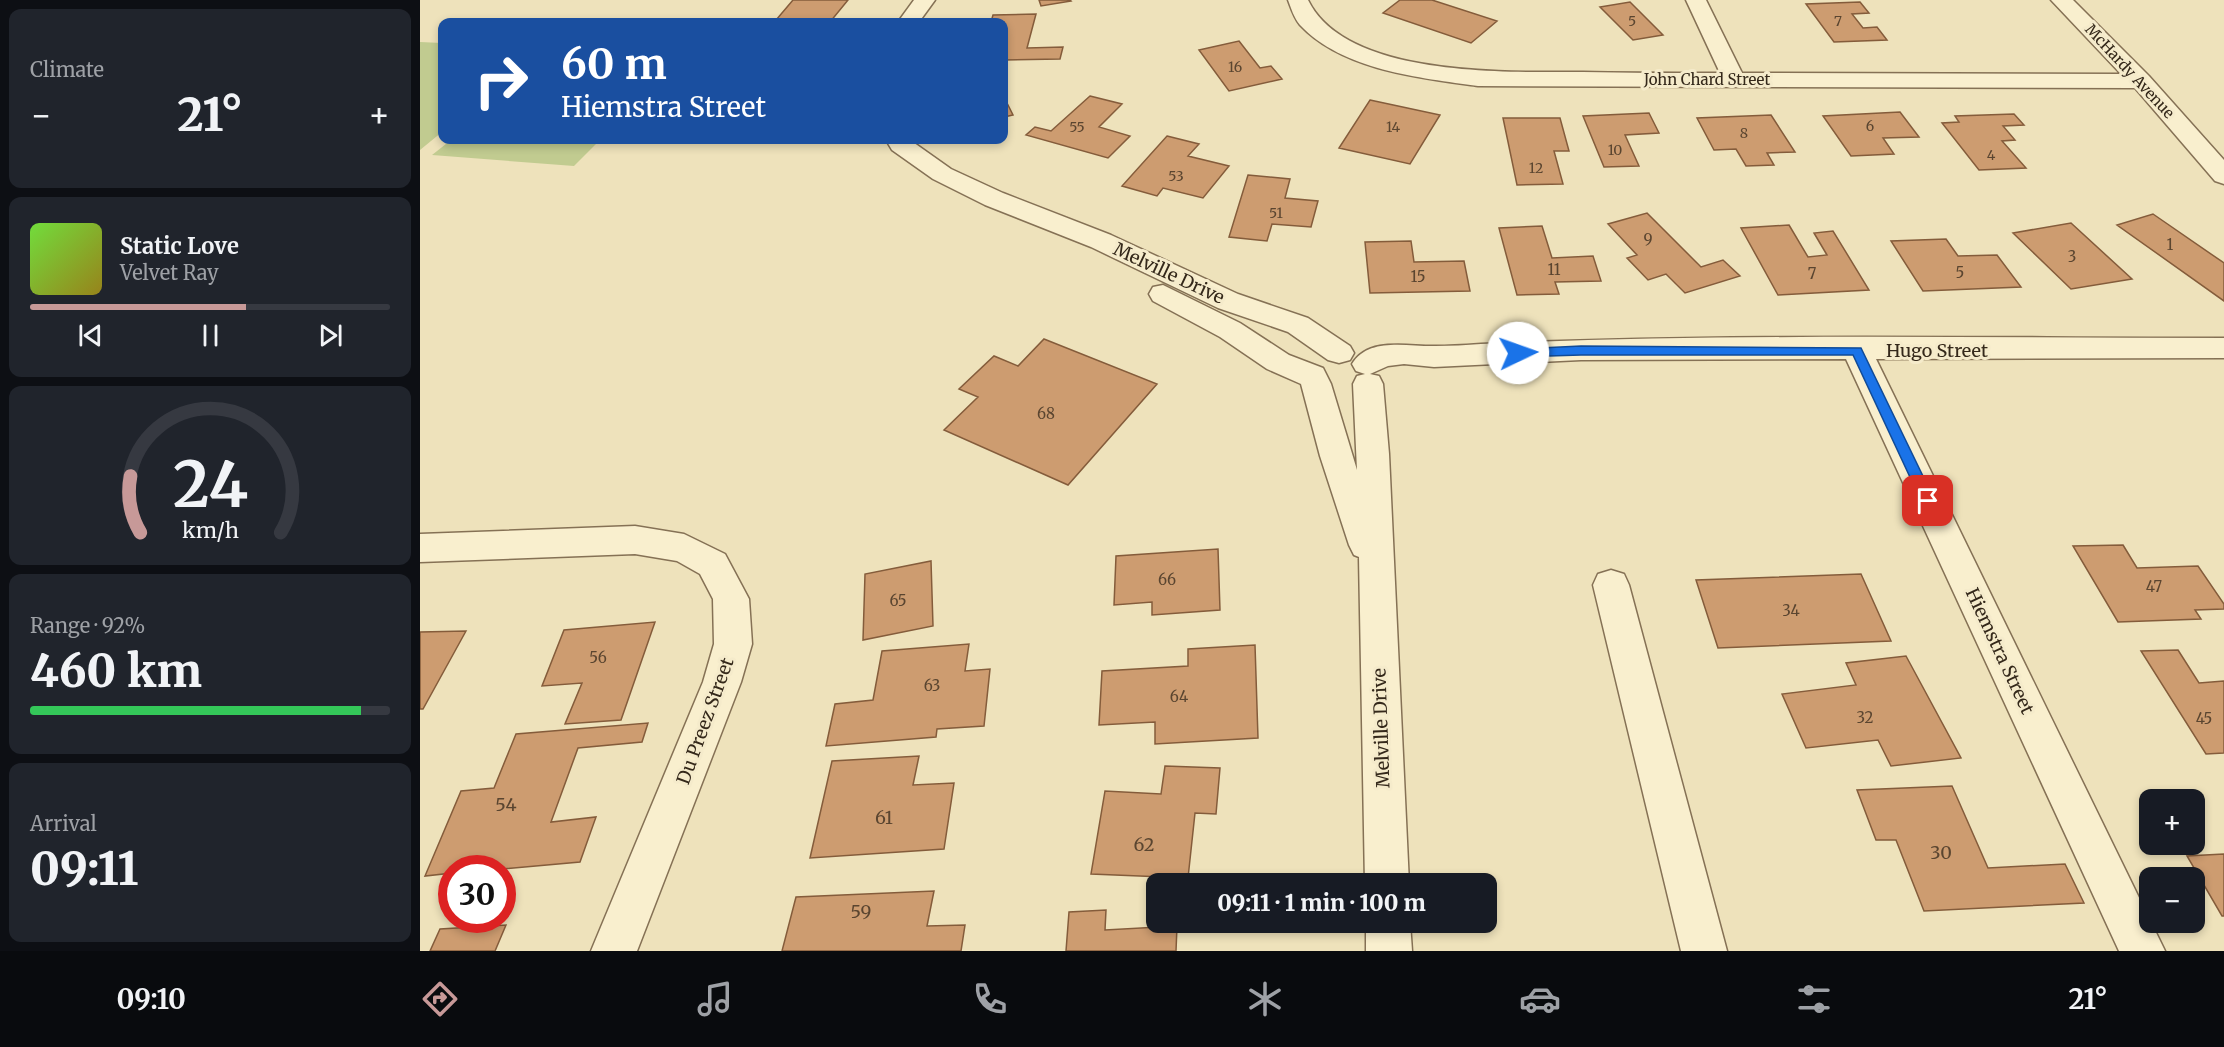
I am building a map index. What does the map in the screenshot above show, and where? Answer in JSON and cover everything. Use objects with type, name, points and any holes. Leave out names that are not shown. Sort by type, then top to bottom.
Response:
[{"type":"street","points":[[911,18],[924,0]]},
{"type":"street","name":"John Chard Street","points":[[1298,0],[1311,23],[1332,39],[1371,58],[1424,72],[1478,78],[2141,81]]},
{"type":"street","points":[[1696,0],[1734,79]]},
{"type":"street","name":"McHardy Avenue","points":[[2061,0],[2224,170]]},
{"type":"street","name":"McHardy Avenue","points":[[2197,143],[2224,177]]},
{"type":"street","name":"Melville Drive","points":[[900,144],[942,174],[994,199],[1101,241],[1228,301],[1298,325],[1361,369],[1373,454],[1387,873]]},
{"type":"street","name":"Melville Drive","points":[[994,199],[1084,256],[1186,306],[1230,330],[1278,362],[1314,380],[1336,456],[1376,573]]},
{"type":"street","name":"Hugo Street","points":[[1361,369],[1390,379],[1413,372],[1434,357],[1581,350],[1857,351],[2224,348]]},
{"type":"street","name":"Hiemstra Street","points":[[1857,351],[2142,951]]},
{"type":"street","points":[[1323,358],[1361,369],[1354,393],[1344,395],[1324,390],[1314,380],[1316,363],[1323,358]]},
{"type":"street","name":"Du Preez Street","points":[[420,548],[635,540],[684,548],[713,564],[731,599],[733,644],[722,682],[614,951]]},
{"type":"street","points":[[1611,585],[1704,951]]},
{"type":"street","points":[[1388,933],[1389,951]]},
{"type":"green space","points":[[420,42],[438,43],[438,135],[420,150]]},
{"type":"green space","points":[[446,144],[596,144],[574,166],[432,155]]},
{"type":"building","points":[[793,0],[848,0],[833,18],[778,18]]},
{"type":"building","points":[[1039,0],[1070,0],[1071,1],[1041,6]]},
{"type":"building","points":[[1400,0],[1432,0],[1497,21],[1471,43],[1383,13]]},
{"type":"building","points":[[1630,2],[1663,35],[1633,40],[1600,7]]},
{"type":"building","points":[[1860,2],[1869,13],[1852,14],[1863,28],[1877,27],[1887,40],[1834,42],[1806,4]]},
{"type":"building","points":[[1036,14],[1027,48],[1063,47],[1060,59],[1008,60],[1008,18],[992,18],[993,15]]},
{"type":"building","points":[[1239,41],[1260,68],[1271,66],[1282,79],[1229,91],[1199,50]]},
{"type":"building","points":[[1090,96],[1122,104],[1099,127],[1130,136],[1108,158],[1026,135],[1035,127],[1051,131]]},
{"type":"building","points":[[1370,100],[1440,115],[1410,164],[1339,148]]},
{"type":"building","points":[[1008,105],[1013,115],[1008,116]]},
{"type":"building","points":[[1900,112],[1919,137],[1883,138],[1894,154],[1851,156],[1823,116]]},
{"type":"building","points":[[1649,113],[1659,133],[1625,135],[1639,166],[1604,167],[1583,116]]},
{"type":"building","points":[[2014,114],[2024,125],[2003,126],[2015,140],[2002,141],[2026,168],[1979,170],[1942,123],[1959,122],[1955,116]]},
{"type":"building","points":[[1771,115],[1795,152],[1767,153],[1774,165],[1746,166],[1736,149],[1714,150],[1697,118]]},
{"type":"building","points":[[1503,118],[1560,118],[1569,151],[1554,151],[1563,184],[1517,185]]},
{"type":"building","points":[[1167,136],[1199,144],[1188,156],[1229,166],[1203,198],[1163,188],[1157,196],[1122,186]]},
{"type":"building","points":[[1248,175],[1290,179],[1285,198],[1318,201],[1311,227],[1272,224],[1267,241],[1229,237]]},
{"type":"building","points":[[1647,213],[1701,267],[1723,260],[1740,276],[1685,293],[1666,274],[1648,280],[1627,258],[1637,255],[1608,224]]},
{"type":"building","points":[[2153,214],[2224,263],[2224,301],[2117,225]]},
{"type":"building","points":[[2071,223],[2132,279],[2071,289],[2013,233]]},
{"type":"building","points":[[1789,225],[1808,257],[1827,255],[1814,233],[1833,231],[1869,290],[1778,295],[1741,228]]},
{"type":"building","points":[[1542,226],[1552,258],[1593,256],[1601,281],[1555,282],[1559,294],[1517,295],[1499,228]]},
{"type":"building","points":[[1946,239],[1958,256],[1997,255],[2021,287],[1923,291],[1891,241]]},
{"type":"building","points":[[1411,241],[1414,262],[1464,261],[1470,291],[1370,293],[1365,242]]},
{"type":"building","points":[[1044,339],[1157,384],[1068,485],[944,430],[978,397],[959,389],[994,356],[1018,366]]},
{"type":"building","points":[[2123,545],[2137,568],[2198,566],[2224,604],[2224,609],[2195,610],[2201,619],[2118,622],[2073,546]]},
{"type":"building","points":[[1218,549],[1220,610],[1152,615],[1152,602],[1114,605],[1116,556]]},
{"type":"building","points":[[931,561],[933,626],[863,640],[865,574]]},
{"type":"building","points":[[1861,574],[1891,641],[1718,648],[1696,580]]},
{"type":"building","points":[[655,622],[621,720],[565,724],[582,683],[542,686],[564,630]]},
{"type":"building","points":[[466,631],[423,709],[420,709],[420,632]]},
{"type":"building","points":[[969,644],[965,671],[990,669],[984,726],[937,729],[936,737],[826,746],[835,704],[873,700],[882,651]]},
{"type":"building","points":[[1255,645],[1258,738],[1155,744],[1155,722],[1099,725],[1102,671],[1188,666],[1188,649]]},
{"type":"building","points":[[2178,650],[2199,683],[2224,681],[2224,753],[2206,754],[2141,651]]},
{"type":"building","points":[[1906,656],[1961,758],[1891,766],[1878,740],[1806,748],[1782,694],[1856,685],[1846,663]]},
{"type":"building","points":[[648,723],[642,742],[578,748],[551,822],[596,817],[580,862],[516,868],[516,855],[438,855],[438,875],[425,876],[461,791],[494,788],[516,734]]},
{"type":"building","points":[[919,756],[913,785],[954,783],[944,849],[810,858],[832,761]]},
{"type":"building","points":[[1165,766],[1220,768],[1216,814],[1195,813],[1189,873],[1146,873],[1146,876],[1091,874],[1105,791],[1161,794]]},
{"type":"building","points":[[1952,786],[1988,868],[2065,864],[2084,903],[1924,911],[1896,840],[1876,840],[1857,790]]},
{"type":"building","points":[[2224,854],[2224,916],[2205,887],[2205,867],[2193,867],[2187,856]]},
{"type":"building","points":[[934,891],[927,926],[965,925],[961,951],[782,951],[796,897]]},
{"type":"building","points":[[1106,910],[1105,930],[1146,928],[1146,933],[1177,933],[1176,951],[1066,951],[1069,912]]},
{"type":"building","points":[[438,933],[503,933],[495,951],[430,951]]},
{"type":"route","points":[[1518,353],[1581,350],[1857,351],[1928,501]]}]
